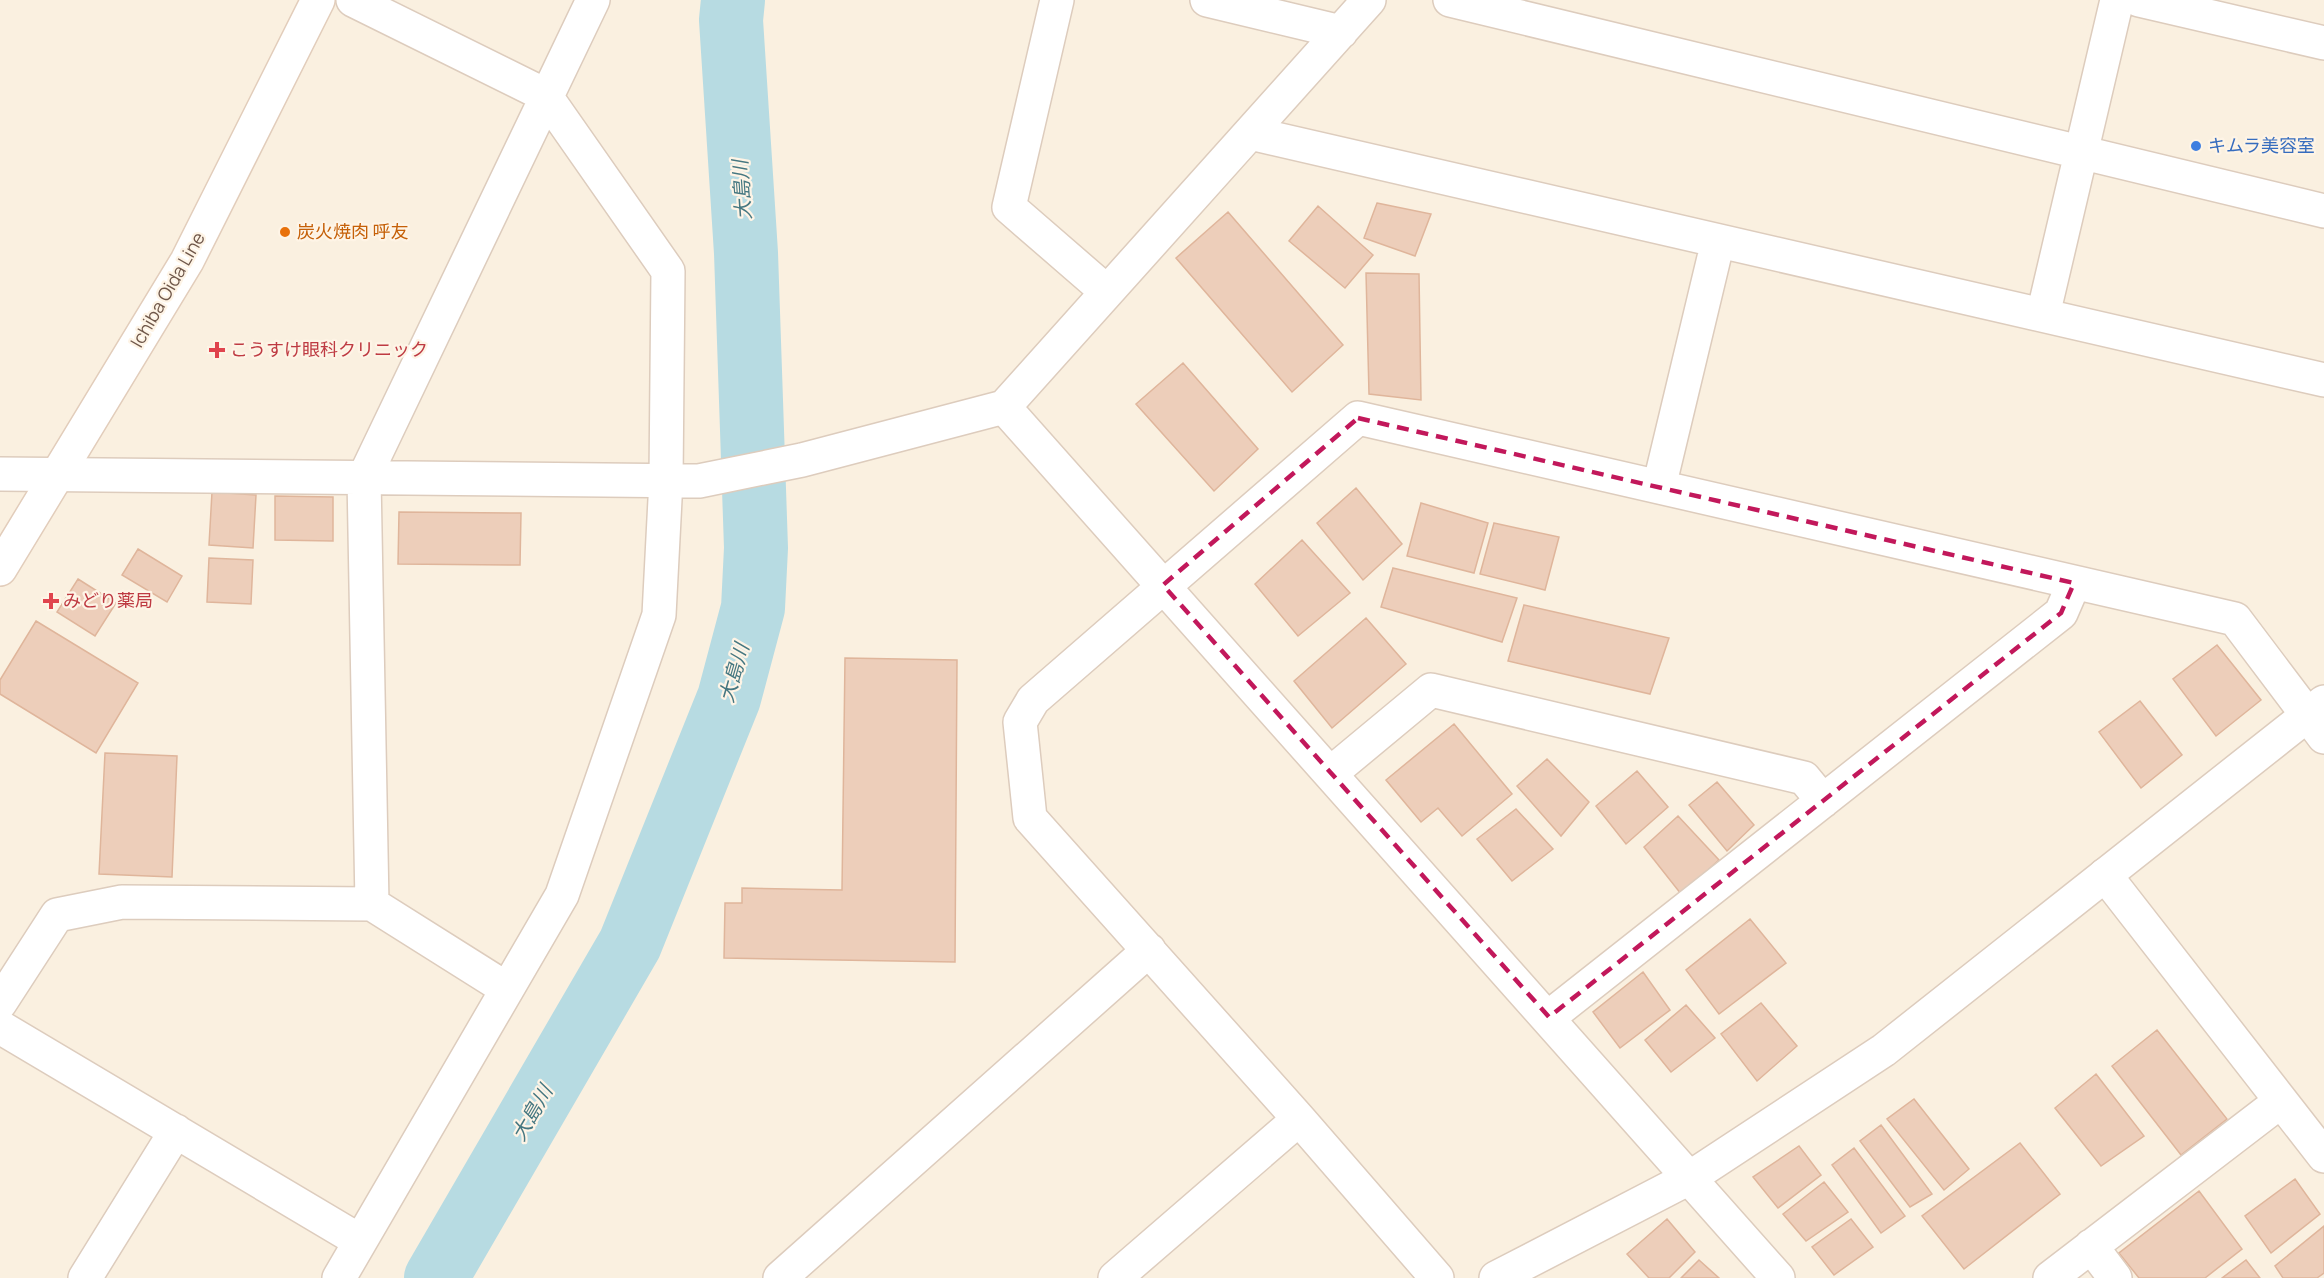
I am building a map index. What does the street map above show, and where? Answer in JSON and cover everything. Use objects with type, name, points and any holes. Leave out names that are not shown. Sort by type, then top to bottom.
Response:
[{"type":"street","name":"Ichiba Oida Line","points":[[0,569],[187,261],[318,0]]},
{"type":"street","points":[[339,1278],[562,895],[659,615],[666,480],[668,271],[545,95],[353,0]]},
{"type":"street","points":[[372,903],[363,478],[545,95],[593,0]]},
{"type":"street","points":[[1057,0],[1009,207],[1107,292]]},
{"type":"street","points":[[1207,0],[1341,32]]},
{"type":"street","points":[[0,474],[699,481],[787,464],[1004,407],[1369,0]]},
{"type":"street","points":[[1450,0],[2324,211]]},
{"type":"street","points":[[2043,315],[2117,0]]},
{"type":"street","points":[[2139,0],[2324,43]]},
{"type":"street","points":[[1250,133],[2324,380]]},
{"type":"street","points":[[1659,487],[1718,241]]},
{"type":"street","points":[[1004,407],[1549,1017],[1778,1278]]},
{"type":"street","points":[[1437,1278],[1299,1119],[1030,818],[1020,722],[1033,700],[1358,418],[2235,620],[2318,718],[2105,875],[1884,1050],[1691,1178],[1496,1278]]},
{"type":"street","points":[[1549,1017],[2061,613],[2074,583]]},
{"type":"street","points":[[1331,773],[1431,690],[1804,778],[1823,801]]},
{"type":"street","points":[[2105,875],[2324,1156]]},
{"type":"street","points":[[0,1003],[57,915],[122,902],[372,903],[507,989]]},
{"type":"street","points":[[780,1278],[1149,951]]},
{"type":"street","points":[[0,1027],[360,1241]]},
{"type":"street","points":[[2050,1278],[2281,1101]]},
{"type":"street","points":[[1115,1278],[1299,1119]]},
{"type":"street","points":[[85,1278],[176,1131]]},
{"type":"street","points":[[2091,1246],[2115,1278]]},
{"type":"highlighted area","points":[[1358,418],[2074,583],[2061,613],[1549,1017],[1163,585]]},
{"type":"building","points":[[1377,203],[1431,214],[1415,256],[1364,238]]},
{"type":"building","points":[[1318,206],[1373,255],[1345,288],[1289,241]]},
{"type":"building","points":[[1228,212],[1343,345],[1292,392],[1176,258]]},
{"type":"building","points":[[1366,273],[1419,274],[1421,400],[1369,394]]},
{"type":"building","points":[[1183,363],[1258,449],[1214,491],[1136,404]]},
{"type":"building","points":[[1356,488],[1402,544],[1363,580],[1317,523]]},
{"type":"building","points":[[212,492],[256,495],[253,548],[209,545]]},
{"type":"building","points":[[275,496],[333,497],[333,541],[275,540]]},
{"type":"building","points":[[1421,503],[1488,523],[1474,573],[1407,556]]},
{"type":"building","points":[[399,512],[521,513],[520,565],[398,564]]},
{"type":"building","points":[[1494,523],[1559,537],[1545,590],[1480,574]]},
{"type":"building","points":[[1302,540],[1350,593],[1298,636],[1255,584]]},
{"type":"building","points":[[138,549],[182,576],[167,602],[122,575]]},
{"type":"building","points":[[209,558],[253,560],[251,604],[207,602]]},
{"type":"building","points":[[1393,568],[1517,598],[1502,642],[1381,607]]},
{"type":"building","points":[[78,579],[116,603],[95,636],[57,612]]},
{"type":"building","points":[[1524,605],[1669,638],[1650,694],[1508,661]]},
{"type":"building","points":[[1366,618],[1406,664],[1332,728],[1294,681]]},
{"type":"building","points":[[36,621],[138,683],[96,753],[0,694],[0,680]]},
{"type":"building","points":[[2217,645],[2261,700],[2216,736],[2173,679]]},
{"type":"building","points":[[845,658],[957,660],[955,962],[724,958],[725,903],[742,903],[742,888],[842,890]]},
{"type":"building","points":[[2140,701],[2182,755],[2141,788],[2099,732]]},
{"type":"building","points":[[1454,724],[1512,794],[1462,836],[1438,808],[1421,822],[1386,780]]},
{"type":"building","points":[[105,753],[177,756],[172,877],[99,874]]},
{"type":"building","points":[[1547,759],[1589,802],[1561,836],[1517,786]]},
{"type":"building","points":[[1637,771],[1668,807],[1626,844],[1596,806]]},
{"type":"building","points":[[1717,782],[1754,825],[1727,851],[1689,805]]},
{"type":"building","points":[[1516,809],[1553,849],[1512,881],[1477,839]]},
{"type":"building","points":[[1678,816],[1719,860],[1681,894],[1644,847]]},
{"type":"building","points":[[1750,919],[1786,963],[1719,1014],[1686,970]]},
{"type":"building","points":[[1643,972],[1670,1010],[1620,1048],[1593,1012]]},
{"type":"building","points":[[1761,1003],[1797,1046],[1757,1081],[1721,1034]]},
{"type":"building","points":[[1686,1005],[1715,1038],[1671,1072],[1645,1040]]},
{"type":"building","points":[[2157,1030],[2227,1119],[2181,1155],[2112,1066]]},
{"type":"building","points":[[2096,1074],[2144,1136],[2101,1166],[2055,1108]]},
{"type":"building","points":[[1914,1099],[1969,1169],[1944,1190],[1887,1119]]},
{"type":"building","points":[[1881,1125],[1932,1194],[1910,1207],[1860,1141]]},
{"type":"building","points":[[2020,1143],[2060,1194],[1964,1269],[1922,1216]]},
{"type":"building","points":[[1799,1146],[1821,1175],[1778,1208],[1753,1177]]},
{"type":"building","points":[[1854,1148],[1905,1216],[1881,1233],[1832,1165]]},
{"type":"building","points":[[2295,1179],[2320,1214],[2271,1253],[2245,1216]]},
{"type":"building","points":[[1824,1182],[1848,1212],[1806,1241],[1783,1214]]},
{"type":"building","points":[[2199,1191],[2242,1249],[2205,1278],[2139,1278],[2119,1253]]},
{"type":"building","points":[[1667,1219],[1695,1252],[1669,1278],[1649,1278],[1627,1254]]},
{"type":"building","points":[[1851,1219],[1873,1247],[1834,1275],[1812,1247]]},
{"type":"building","points":[[2324,1226],[2324,1273],[2317,1278],[2283,1278],[2275,1266]]},
{"type":"building","points":[[1699,1260],[1719,1278],[1681,1278]]},
{"type":"building","points":[[2246,1260],[2260,1278],[2222,1278]]},
{"type":"waterway","name":"大島川","points":[[436,1278],[630,944],[729,698],[753,608],[756,548],[746,253],[731,20],[733,0]]},
{"type":"place","name":"キムラ美容室","points":[[2196,146]]},
{"type":"place","name":"炭火焼肉 呼友","points":[[285,232]]},
{"type":"place","name":"こうすけ眼科クリニック","points":[[217,350]]},
{"type":"place","name":"みどり薬局","points":[[51,601]]}]
